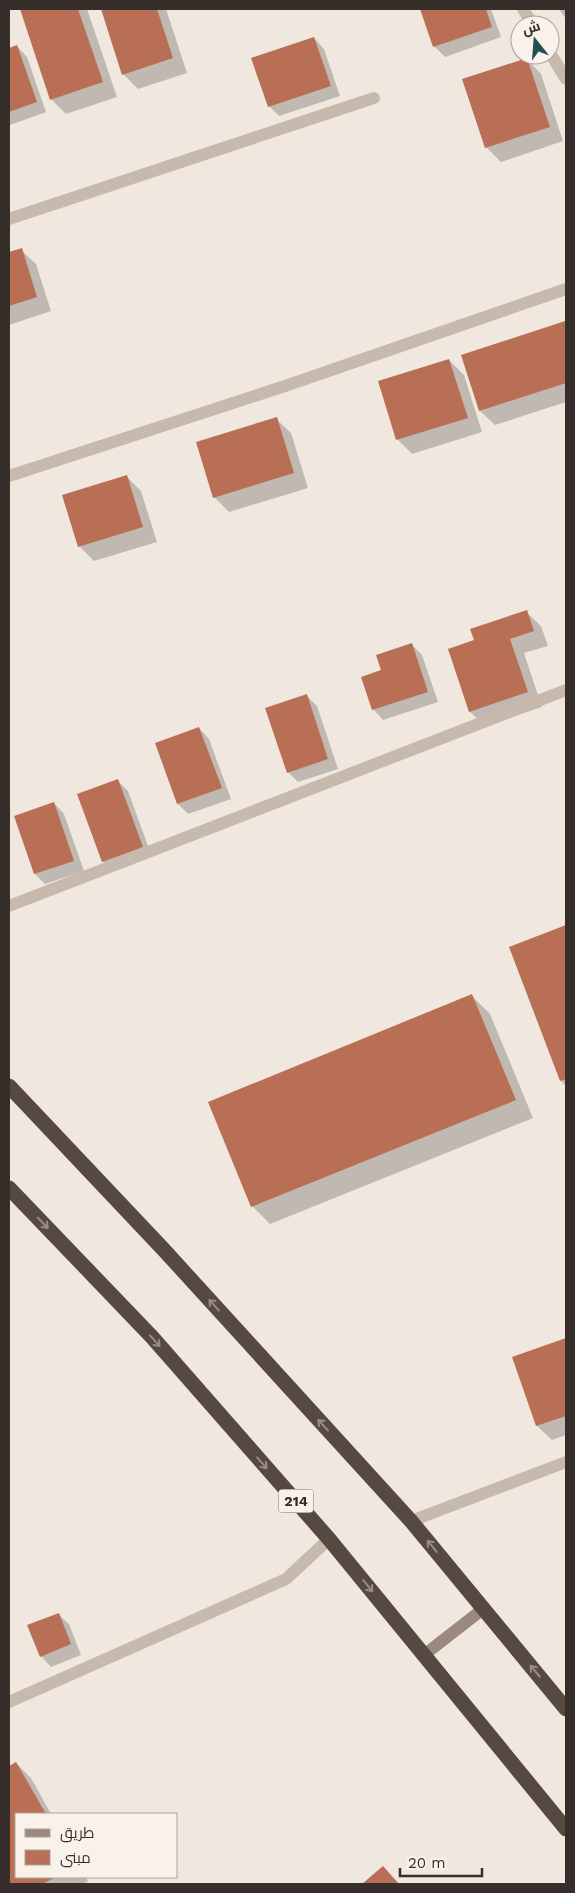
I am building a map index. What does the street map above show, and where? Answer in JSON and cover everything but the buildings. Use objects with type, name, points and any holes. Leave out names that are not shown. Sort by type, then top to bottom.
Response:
[{"type":"highway","points":[[9,1086],[164,1250],[411,1521],[566,1709]]},
{"type":"highway","name":"214","points":[[9,1188],[152,1337],[329,1539],[566,1830]]},
{"type":"main road","points":[[424,1655],[483,1609]]},
{"type":"street","points":[[557,65],[566,79]]},
{"type":"street","points":[[9,220],[374,98]]},
{"type":"street","points":[[9,476],[285,386],[566,289]]},
{"type":"street","points":[[9,906],[566,690]]},
{"type":"street","points":[[411,1521],[566,1462]]},
{"type":"street","points":[[9,1702],[286,1579],[329,1539]]}]
